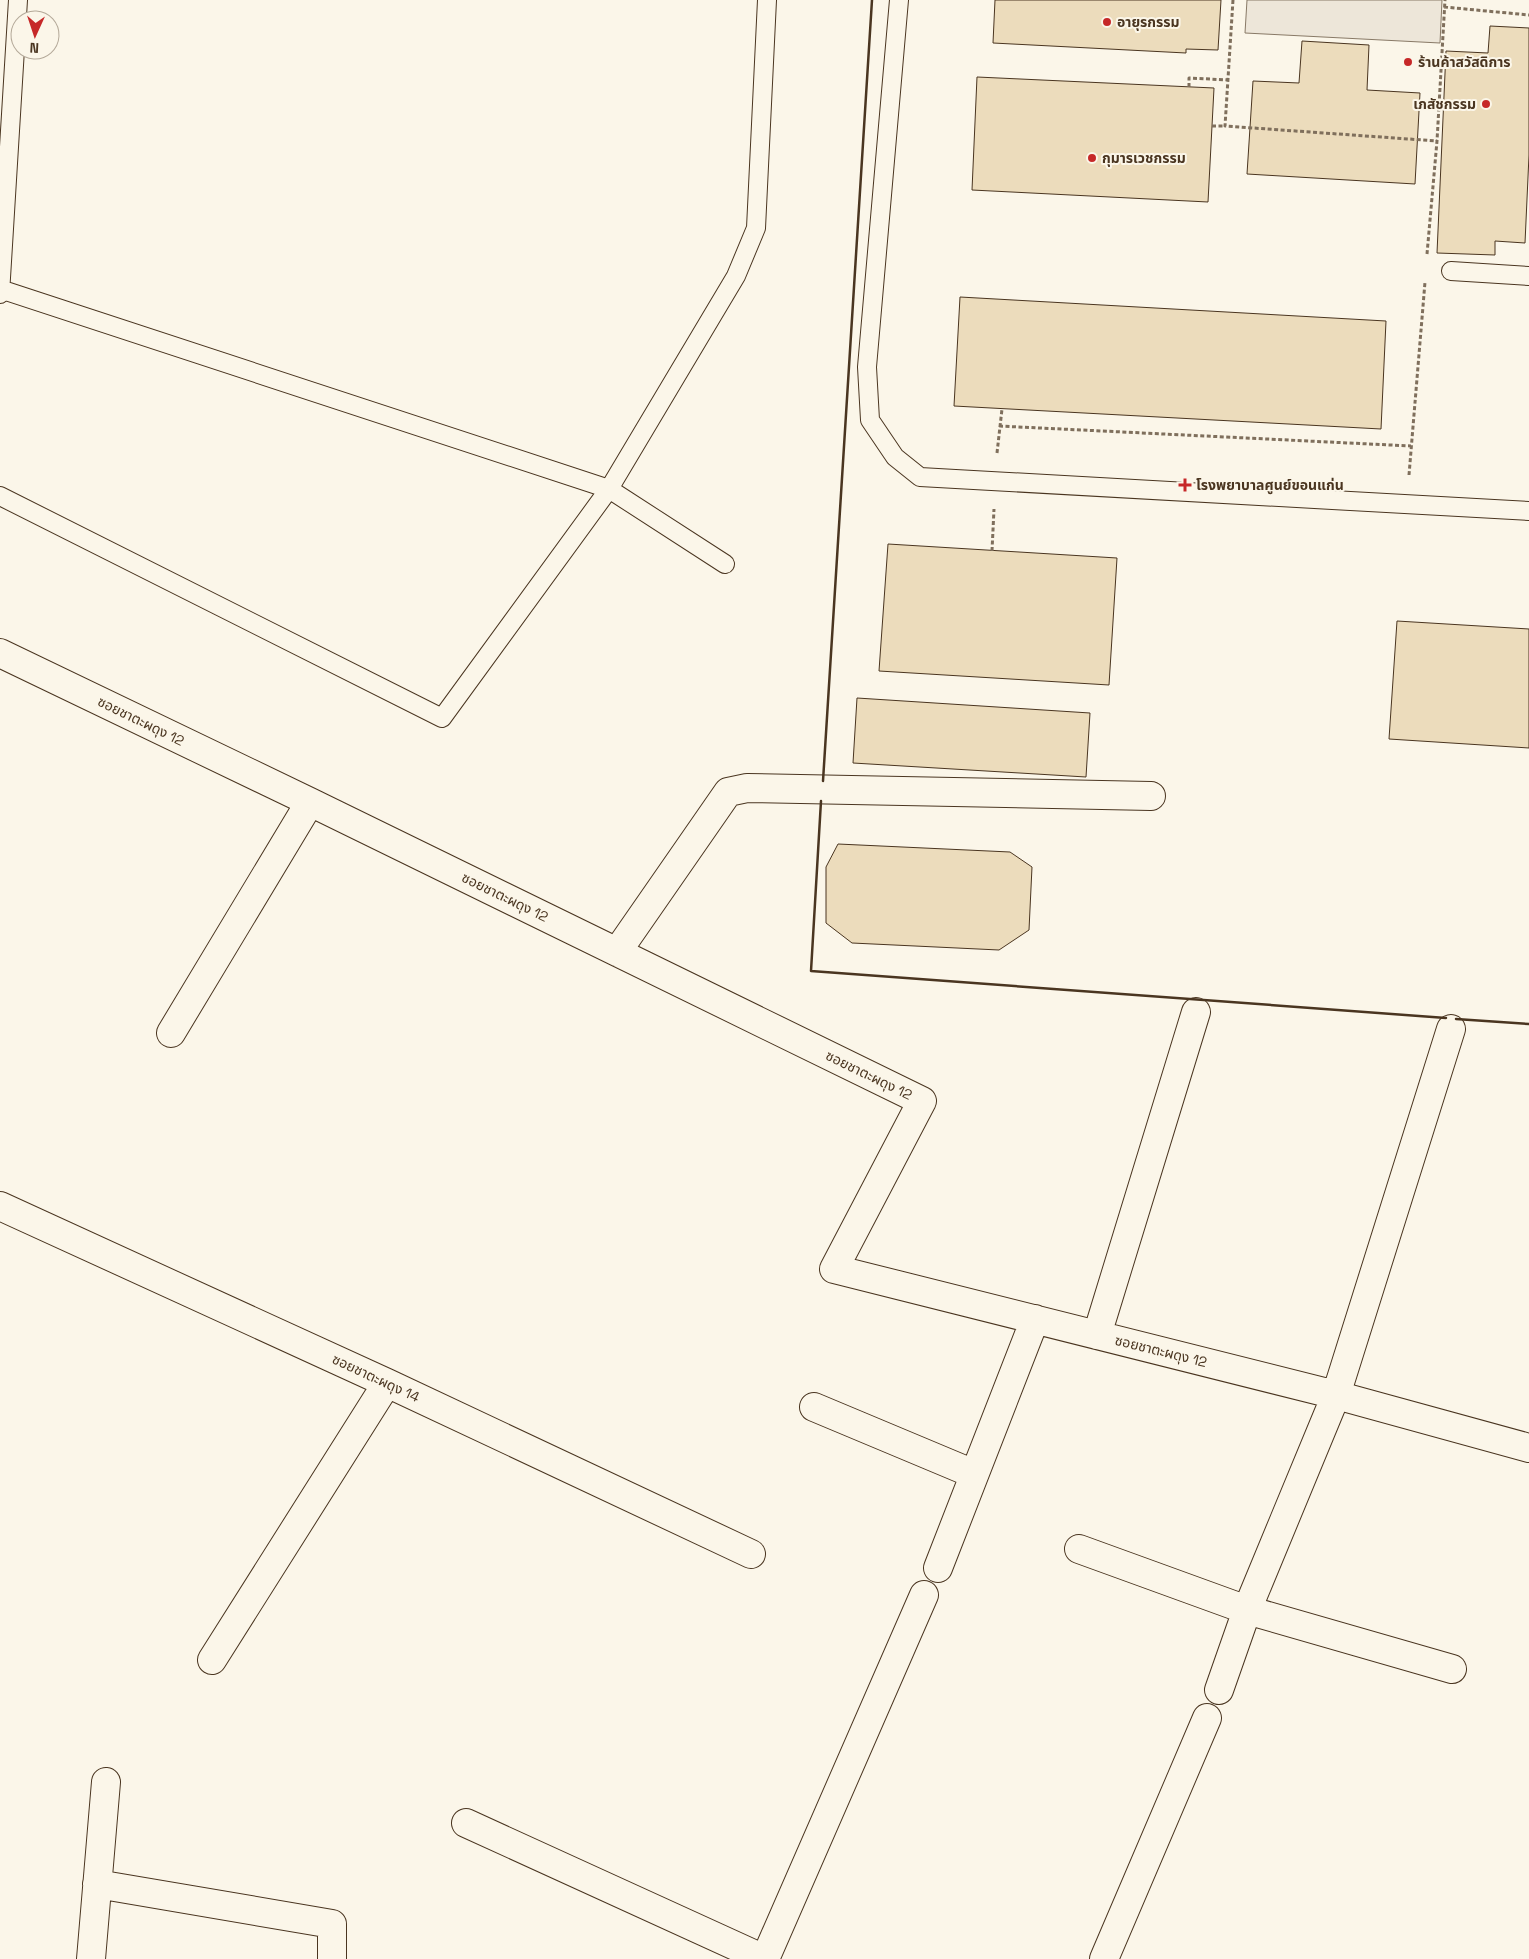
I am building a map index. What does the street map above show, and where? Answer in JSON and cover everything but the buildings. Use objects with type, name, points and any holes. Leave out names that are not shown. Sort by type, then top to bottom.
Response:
[{"type":"street","name":"ซอยชาตะผดุง 12","points":[[0,653],[922,1101],[834,1269],[1336,1395],[1529,1448]]},
{"type":"street","points":[[617,952],[728,792],[747,788],[1151,796]]},
{"type":"street","points":[[171,1033],[310,802]]},
{"type":"street","points":[[1097,1335],[1196,1012]]},
{"type":"street","points":[[1219,1690],[1247,1610],[1336,1395],[1450,1029]]},
{"type":"street","name":"ซอยชาตะผดุง 14","points":[[0,1206],[387,1382],[751,1554]]},
{"type":"street","points":[[938,1568],[1035,1319]]},
{"type":"street","points":[[212,1660],[387,1382]]},
{"type":"street","points":[[814,1407],[974,1474]]},
{"type":"street","points":[[1079,1549],[1247,1610],[1452,1669]]},
{"type":"street","points":[[466,1822],[764,1959],[924,1595]]},
{"type":"street","points":[[1104,1959],[1206,1718]]},
{"type":"street","points":[[91,1959],[106,1782]]},
{"type":"street","points":[[97,1884],[332,1924],[332,1959]]},
{"type":"lane","points":[[18,0],[0,291],[609,489],[725,564]]},
{"type":"lane","points":[[0,496],[442,718],[609,489],[736,276],[756,228],[767,0]]},
{"type":"lane","points":[[899,0],[867,367],[870,420],[895,457],[920,477],[1529,511]]},
{"type":"lane","points":[[1451,271],[1529,276]]},
{"type":"path","points":[[1225,126],[1233,0]]},
{"type":"path","points":[[1444,7],[1529,14]]},
{"type":"path","points":[[1189,87],[1189,78],[1228,80]]},
{"type":"path","points":[[1212,126],[1437,141]]},
{"type":"path","points":[[1000,426],[1411,446]]},
{"type":"shaded area","points":[[1247,0],[1442,0],[1440,43],[1245,33]]},
{"type":"wall","points":[[823,781],[872,0]]},
{"type":"wall","points":[[821,801],[811,971],[1446,1018]]},
{"type":"wall","points":[[1456,1019],[1529,1024]]},
{"type":"place","name":"อายุรกรรม","points":[[1107,22]]},
{"type":"place","name":"ร้านค้าสวัสดิการ","points":[[1408,62]]},
{"type":"place","name":"เภสัชกรรม","points":[[1486,104]]},
{"type":"place","name":"กุมารเวชกรรม","points":[[1092,158]]},
{"type":"place","name":"โรงพยาบาลศูนย์ขอนแก่น","points":[[1185,485]]}]
